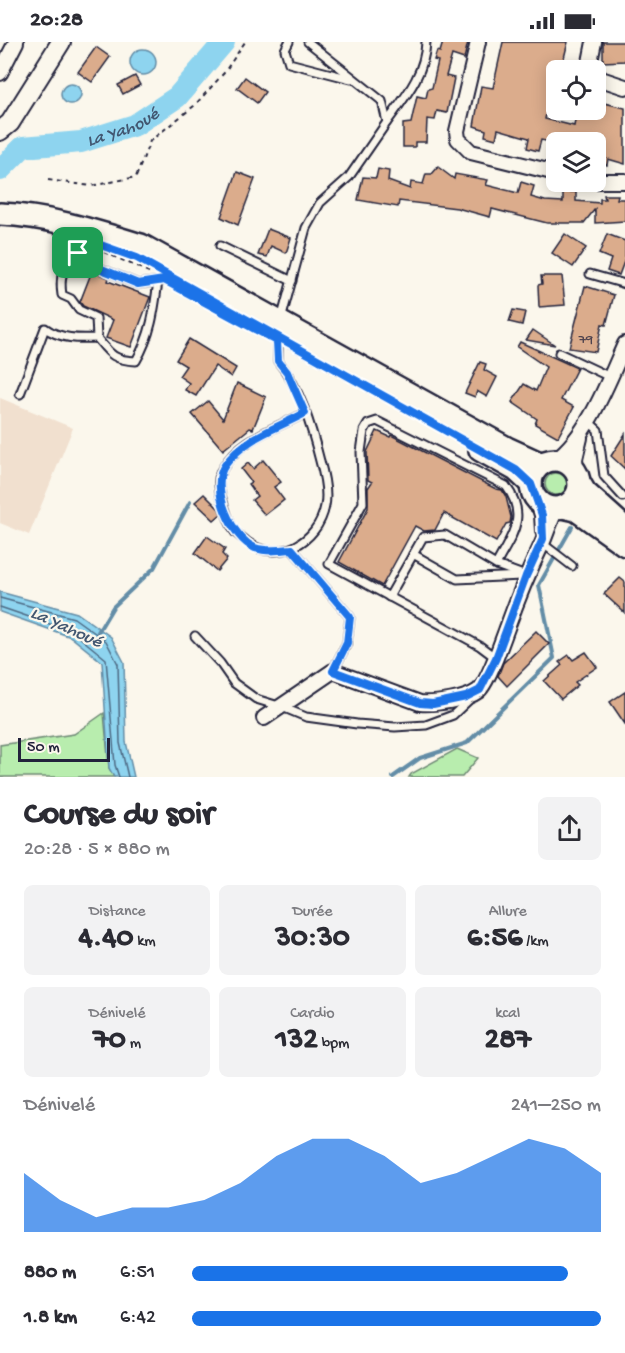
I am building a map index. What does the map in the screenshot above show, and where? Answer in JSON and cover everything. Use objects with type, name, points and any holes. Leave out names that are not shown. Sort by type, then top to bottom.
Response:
[{"type":"main road","points":[[0,131],[10,123],[61,42]]},
{"type":"main road","points":[[1,218],[34,217],[84,227],[141,245],[279,334],[516,470],[548,507],[576,510],[625,545]]},
{"type":"main road","points":[[1,218],[72,244],[81,238],[137,258],[166,280],[507,448],[549,462],[563,462],[577,477],[585,492],[625,528]]},
{"type":"main road","points":[[534,492],[532,476],[549,462]]},
{"type":"main road","points":[[560,508],[573,501],[576,495],[577,477]]},
{"type":"street","points":[[0,73],[16,42]]},
{"type":"street","points":[[478,42],[457,131],[458,139],[471,152],[546,171]]},
{"type":"street","points":[[590,60],[594,42]]},
{"type":"street","points":[[606,81],[625,87]]},
{"type":"street","points":[[606,181],[625,181]]},
{"type":"street","points":[[549,462],[572,447],[625,344]]},
{"type":"street","points":[[577,477],[575,459],[584,427]]},
{"type":"street","points":[[534,492],[550,548]]},
{"type":"street","points":[[264,718],[333,671],[420,703],[433,704],[466,697],[480,690],[496,658],[526,576],[550,548],[551,517],[560,508]]},
{"type":"lane","points":[[289,42],[285,50],[289,63],[354,80]]},
{"type":"lane","points":[[308,42],[382,101],[387,122]]},
{"type":"lane","points":[[305,413],[242,445],[218,476],[220,494],[235,532],[255,548],[292,549],[313,534],[325,506],[325,481],[311,424],[287,372],[278,361],[279,334],[306,228],[320,202],[349,177],[418,77],[426,59],[426,42]]},
{"type":"lane","points":[[72,244],[60,282],[62,295],[71,299],[79,310],[96,318],[97,338],[111,355],[120,360],[136,361],[147,343],[154,313],[166,280]]},
{"type":"lane","points":[[220,246],[292,281]]},
{"type":"lane","points":[[590,274],[625,284]]},
{"type":"lane","points":[[20,393],[45,328],[52,334],[80,339],[97,338]]},
{"type":"lane","points":[[559,353],[610,377]]},
{"type":"lane","points":[[496,565],[518,524],[513,496],[506,486],[377,421],[368,424],[364,431],[362,452],[363,503],[329,564],[480,646],[496,658]]},
{"type":"lane","points":[[584,427],[598,430],[604,476],[623,497]]},
{"type":"lane","points":[[389,597],[423,537],[445,535],[496,565],[526,576]]},
{"type":"lane","points":[[550,548],[572,566]]},
{"type":"lane","points":[[292,549],[350,617],[347,643],[333,671]]},
{"type":"lane","points":[[413,554],[457,579],[526,576]]},
{"type":"lane","points":[[195,636],[220,663],[234,683],[256,699],[282,706],[306,717],[395,727],[426,725],[453,715],[480,690]]},
{"type":"path","points":[[48,180],[91,186],[136,177],[150,141],[194,106],[224,73],[245,42]]},
{"type":"path","points":[[102,251],[279,334],[323,368],[411,415]]},
{"type":"shaded area","points":[[0,398],[73,428],[29,535],[0,523]]},
{"type":"green space","points":[[556,473],[564,476],[567,484],[564,492],[556,495],[548,492],[545,484],[548,476]]},
{"type":"green space","points":[[104,713],[109,768],[114,777],[0,777],[0,745],[74,734]]},
{"type":"green space","points":[[457,749],[478,758],[462,777],[409,777],[411,774]]},
{"type":"water","points":[[143,49],[152,53],[156,62],[152,71],[143,75],[134,71],[130,62],[134,53]]},
{"type":"water","points":[[71,84],[78,87],[81,94],[78,101],[71,104],[64,101],[61,94],[64,87]]},
{"type":"water","points":[[0,592],[77,613],[111,637],[124,662],[126,742],[134,777],[114,777],[109,768],[102,662],[71,637],[0,612]]},
{"type":"building","points":[[443,42],[468,42],[464,59],[452,55],[446,76],[454,78],[447,113],[437,111],[435,120],[427,119],[426,142],[415,142],[415,147],[403,147],[403,124],[411,123],[417,96],[426,98],[428,89],[432,88],[438,61],[434,60]]},
{"type":"building","points":[[503,42],[568,42],[564,60],[546,60],[545,119],[574,126],[575,120],[606,120],[606,103],[625,108],[625,164],[608,159],[606,165],[606,132],[546,132],[546,141],[541,140],[538,151],[527,148],[529,138],[498,129],[496,139],[485,136],[486,130],[474,126],[481,86],[493,88]]},
{"type":"building","points":[[603,42],[625,42],[625,61],[603,60]]},
{"type":"building","points":[[96,47],[110,57],[92,82],[78,72]]},
{"type":"building","points":[[135,76],[140,85],[123,94],[118,85]]},
{"type":"building","points":[[245,77],[265,92],[257,103],[237,88]]},
{"type":"building","points":[[438,167],[454,179],[455,174],[488,180],[486,185],[518,193],[521,182],[534,186],[531,197],[545,201],[563,202],[563,192],[576,192],[576,201],[600,203],[600,199],[605,199],[604,195],[618,195],[617,199],[625,199],[625,221],[595,223],[595,209],[584,223],[547,223],[492,209],[490,217],[457,208],[399,201],[398,207],[358,200],[363,177],[376,178],[378,169],[389,171],[388,181],[410,189],[411,182],[423,184],[426,174],[432,174]]},
{"type":"building","points":[[237,172],[255,179],[238,225],[221,217]]},
{"type":"building","points":[[268,229],[291,238],[286,253],[271,246],[267,257],[258,255]]},
{"type":"building","points":[[565,234],[586,248],[573,267],[552,253]]},
{"type":"building","points":[[607,234],[625,241],[625,259],[619,275],[607,271],[611,259],[599,254]]},
{"type":"building","points":[[92,271],[109,278],[108,281],[150,297],[131,347],[106,338],[113,320],[83,306],[80,302]]},
{"type":"building","points":[[541,276],[562,276],[565,305],[539,307],[538,285],[542,284]]},
{"type":"building","points":[[585,286],[614,295],[606,325],[602,324],[596,352],[569,348]]},
{"type":"building","points":[[513,310],[525,312],[522,325],[509,322]]},
{"type":"building","points":[[533,330],[555,345],[526,340]]},
{"type":"building","points":[[189,339],[236,368],[231,377],[215,366],[196,396],[185,390],[189,383],[179,376],[186,366],[176,360]]},
{"type":"building","points":[[520,342],[577,368],[561,400],[574,407],[558,437],[535,424],[537,419],[512,402],[524,384],[536,391],[546,367],[517,347]]},
{"type":"building","points":[[480,362],[486,364],[484,370],[497,377],[487,397],[477,391],[475,397],[465,393]]},
{"type":"building","points":[[237,383],[266,397],[253,429],[250,428],[223,450],[192,414],[208,401],[223,419]]},
{"type":"building","points":[[377,431],[390,437],[391,435],[502,490],[511,517],[510,523],[506,524],[496,542],[444,513],[435,530],[424,531],[415,526],[382,586],[339,562],[368,508],[368,488],[372,482],[368,480],[367,452]]},
{"type":"building","points":[[625,434],[625,469],[611,456]]},
{"type":"building","points":[[263,460],[281,482],[274,487],[284,500],[265,515],[252,500],[257,496],[248,484],[251,482],[241,469],[248,463],[253,469]]},
{"type":"building","points":[[204,494],[221,514],[214,520],[195,502]]},
{"type":"building","points":[[207,536],[225,549],[222,554],[227,559],[217,571],[195,553]]},
{"type":"building","points":[[620,578],[625,582],[625,613],[604,594]]},
{"type":"building","points":[[536,631],[549,644],[507,686],[498,676],[503,663]]},
{"type":"building","points":[[586,652],[597,667],[575,682],[578,685],[561,699],[544,681],[562,665],[559,662],[569,655],[573,660]]},
{"type":"building","points":[[625,692],[625,724],[610,702]]},
{"type":"waterway","name":"La Yahoué","points":[[0,170],[23,147],[81,142],[135,125],[177,97],[224,42]]},
{"type":"waterway","points":[[98,632],[113,607],[154,568],[190,502]]},
{"type":"waterway","points":[[393,777],[420,758],[467,743],[554,658],[539,585],[572,527]]},
{"type":"route","points":[[67,236],[81,238],[137,258],[525,477],[531,484],[542,515],[543,539],[526,576],[496,658],[480,690],[466,697],[433,704],[420,703],[333,671],[347,643],[350,617],[292,549],[255,548],[235,532],[220,494],[218,476],[242,445],[305,413],[287,372],[278,361],[277,341],[164,280],[138,284],[82,261],[78,253],[67,236]]}]
